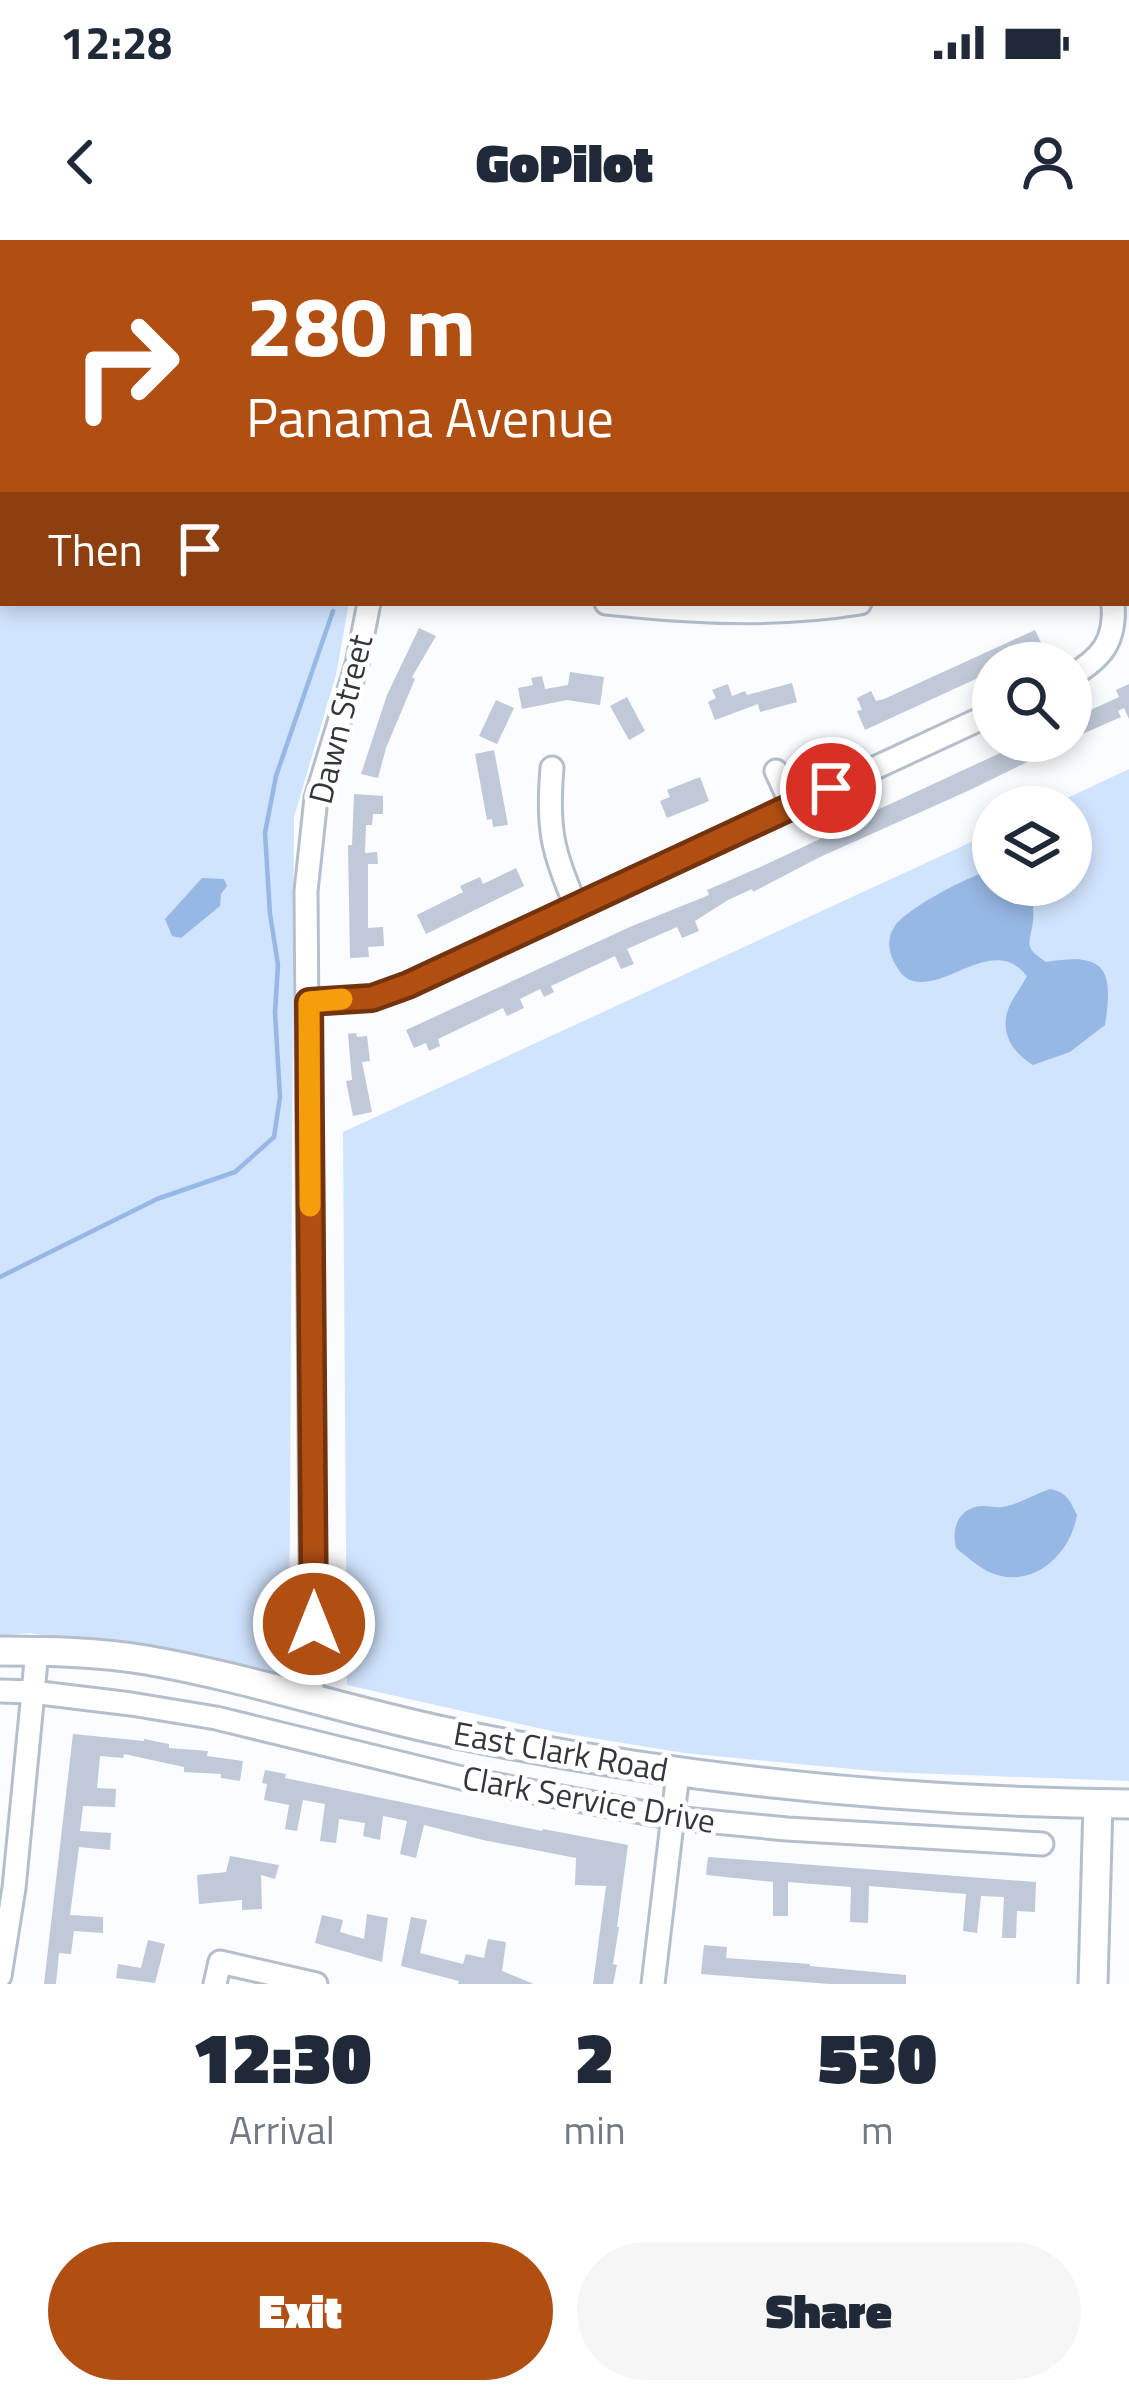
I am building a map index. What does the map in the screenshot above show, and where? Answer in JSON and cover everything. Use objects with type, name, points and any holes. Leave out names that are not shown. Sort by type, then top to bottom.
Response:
[{"type":"main road","name":"East Clark Road","points":[[0,1652],[89,1653],[145,1660],[455,1733],[678,1772],[823,1789],[1129,1804]]},
{"type":"main road","points":[[1093,1984],[1098,1804]]},
{"type":"street","name":"Dawn Street","points":[[313,1700],[306,891],[316,798],[357,664],[368,606]]},
{"type":"street","points":[[641,606],[736,614],[840,606]]},
{"type":"street","points":[[1092,663],[1108,644],[1119,610]]},
{"type":"street","points":[[309,1002],[372,998],[408,985],[972,723]]},
{"type":"street","points":[[552,768],[551,839],[576,906]]},
{"type":"street","points":[[776,771],[792,806]]},
{"type":"street","points":[[0,1976],[14,1888],[37,1651]]},
{"type":"street","name":"Clark Service Drive","points":[[0,1691],[216,1718],[466,1779],[673,1818],[1042,1844]]},
{"type":"street","points":[[653,1984],[678,1772]]},
{"type":"street","points":[[214,1984],[220,1961],[316,1984]]},
{"type":"shaded area","points":[[0,606],[348,606],[336,675],[294,817],[289,1678],[30,1633],[0,1636]]},
{"type":"shaded area","points":[[1129,769],[1129,1781],[883,1772],[684,1753],[556,1732],[347,1685],[343,1132],[972,842],[972,906],[1092,906],[1092,786]]},
{"type":"water","points":[[202,878],[224,879],[227,886],[220,906],[181,938],[172,936],[165,919]]},
{"type":"water","points":[[971,878],[972,906],[1032,906],[1029,944],[1046,962],[1081,960],[1101,968],[1108,990],[1105,1025],[1070,1052],[1033,1065],[1015,1050],[1006,1029],[1008,1008],[1027,976],[1014,965],[986,961],[927,982],[913,981],[899,971],[889,944],[895,926],[912,910]]},
{"type":"water","points":[[1050,1489],[1064,1495],[1077,1515],[1066,1544],[1045,1567],[1018,1577],[1003,1576],[983,1569],[956,1548],[956,1526],[968,1510],[1009,1506]]},
{"type":"building","points":[[419,628],[436,636],[412,677],[378,778],[361,774],[387,695]]},
{"type":"building","points":[[1035,630],[1041,642],[1009,642]]},
{"type":"building","points":[[972,659],[972,681],[865,730],[857,698],[871,691],[876,701]]},
{"type":"building","points":[[570,672],[604,677],[600,705],[567,700],[522,709],[518,688],[533,685],[531,678],[542,676],[545,689],[568,685]]},
{"type":"building","points":[[792,683],[797,702],[760,712],[758,704],[715,720],[708,702],[716,698],[712,690],[728,684],[732,696]]},
{"type":"building","points":[[1129,684],[1129,719],[1124,708],[1118,711],[1121,717],[1092,730],[1092,709],[1119,697],[1116,690]]},
{"type":"building","points":[[627,697],[645,731],[629,740],[610,706]]},
{"type":"building","points":[[496,700],[514,708],[497,744],[479,736]]},
{"type":"building","points":[[494,750],[508,825],[493,827],[492,819],[487,820],[475,754]]},
{"type":"building","points":[[981,762],[1027,762],[728,900],[695,921],[699,931],[682,938],[677,927],[627,949],[634,964],[621,969],[615,956],[551,986],[554,992],[544,997],[540,989],[520,999],[524,1008],[507,1016],[503,1008],[438,1039],[440,1046],[429,1051],[426,1043],[414,1048],[406,1030],[709,895],[707,890]]},
{"type":"building","points":[[700,777],[709,801],[667,818],[660,801],[670,797],[667,790]]},
{"type":"building","points":[[354,794],[383,796],[383,814],[373,814],[372,825],[366,825],[365,853],[377,852],[378,864],[368,864],[368,928],[383,927],[384,946],[368,947],[369,957],[350,958],[348,845],[352,845]]},
{"type":"building","points":[[516,868],[524,886],[426,934],[417,915],[463,892],[460,886],[480,877],[483,884]]},
{"type":"building","points":[[348,1034],[367,1036],[370,1061],[362,1062],[372,1112],[353,1116],[346,1081],[352,1080]]},
{"type":"building","points":[[73,1734],[144,1739],[243,1761],[240,1781],[221,1778],[221,1774],[184,1772],[184,1767],[124,1754],[123,1758],[100,1756],[97,1788],[116,1789],[115,1807],[83,1806],[80,1831],[111,1833],[110,1850],[79,1847],[70,1915],[103,1917],[103,1933],[74,1931],[71,1954],[59,1953],[56,1984],[44,1984]]},
{"type":"building","points":[[265,1770],[286,1774],[285,1778],[628,1845],[613,1984],[593,1984],[606,1886],[575,1885],[576,1858],[424,1825],[416,1858],[400,1854],[407,1821],[383,1816],[380,1840],[363,1836],[365,1823],[339,1819],[336,1843],[320,1841],[325,1804],[303,1800],[297,1831],[285,1829],[289,1805],[264,1800]]},
{"type":"building","points":[[230,1856],[279,1865],[275,1879],[261,1875],[262,1909],[242,1910],[242,1900],[199,1904],[197,1875],[226,1872]]},
{"type":"building","points":[[708,1857],[1036,1882],[1035,1912],[1017,1911],[1016,1938],[1002,1938],[1004,1897],[981,1896],[977,1933],[963,1931],[966,1894],[869,1886],[868,1923],[850,1922],[851,1887],[788,1882],[788,1916],[773,1916],[773,1882],[706,1875]]},
{"type":"building","points":[[367,1914],[388,1918],[382,1962],[315,1943],[322,1915],[343,1920],[340,1932],[364,1939]]},
{"type":"building","points":[[411,1917],[427,1920],[420,1953],[463,1964],[466,1954],[484,1958],[488,1939],[506,1942],[502,1971],[534,1984],[458,1984],[401,1966]]},
{"type":"building","points":[[148,1940],[165,1944],[155,1983],[116,1978],[118,1964],[141,1968]]},
{"type":"building","points":[[704,1945],[727,1947],[726,1958],[906,1975],[906,1984],[830,1984],[701,1974]]},
{"type":"waterway","points":[[0,1277],[157,1199],[235,1172],[274,1137],[280,1097],[275,1012],[278,965],[265,833],[276,776],[333,611]]},
{"type":"slow traffic","points":[[310,1206],[309,1002],[342,999]]},
{"type":"route","points":[[314,1624],[309,1002],[372,998],[408,985],[831,788]]}]
